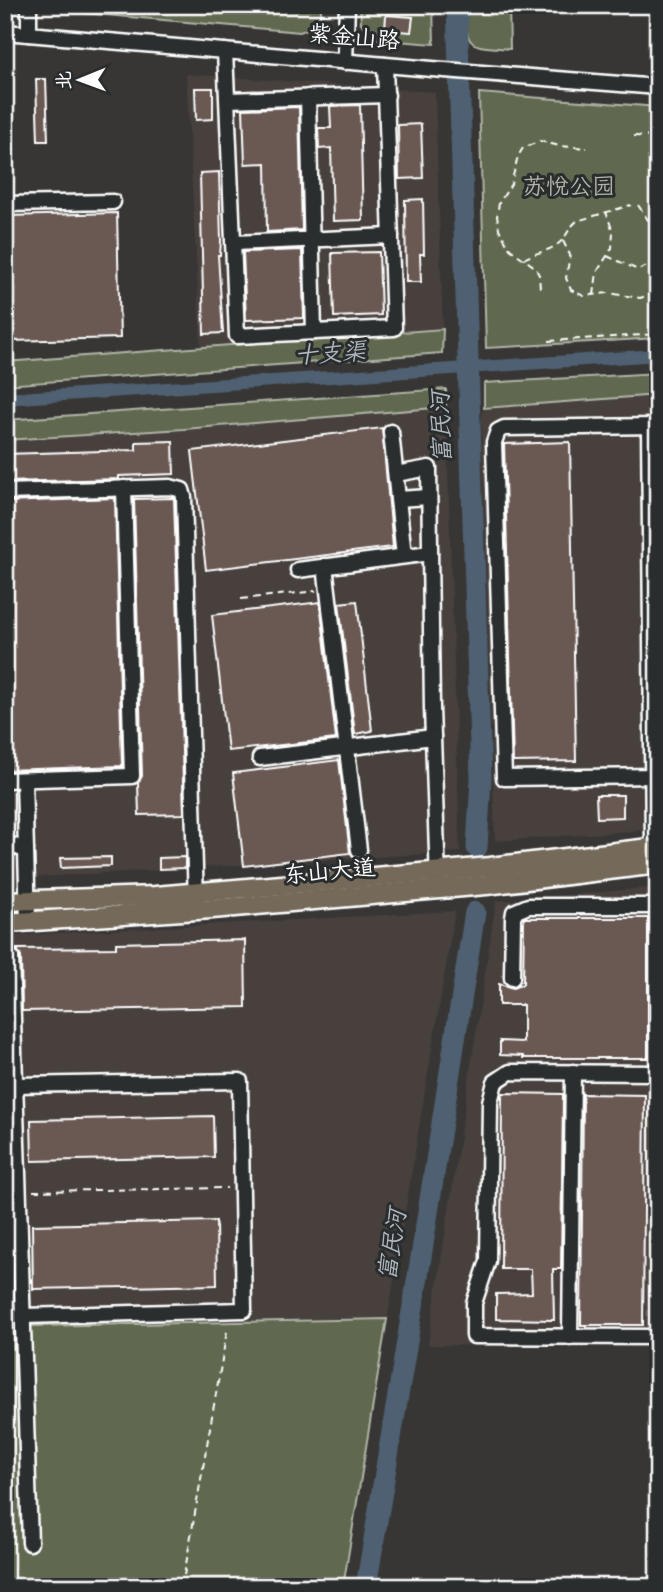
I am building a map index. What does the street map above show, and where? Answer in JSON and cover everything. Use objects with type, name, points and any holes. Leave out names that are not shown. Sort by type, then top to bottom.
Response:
[{"type":"main road","name":"东山大道","points":[[5,923],[196,901],[438,881],[656,853]]},
{"type":"main road","name":"东山大道","points":[[5,901],[196,901]]},
{"type":"street","points":[[21,5],[25,34]]},
{"type":"street","points":[[25,34],[29,5]]},
{"type":"street","points":[[339,5],[341,62]]},
{"type":"street","points":[[341,62],[347,5]]},
{"type":"street","name":"紫金山路","points":[[5,32],[658,87]]},
{"type":"street","points":[[225,51],[237,336],[394,328],[386,65]]},
{"type":"street","points":[[228,100],[387,95]]},
{"type":"street","points":[[308,97],[314,332]]},
{"type":"street","points":[[5,204],[113,202]]},
{"type":"street","points":[[234,243],[391,236]]},
{"type":"street","points":[[655,776],[504,778],[494,442],[498,431],[504,428],[654,427],[656,853]]},
{"type":"street","points":[[391,432],[404,556]]},
{"type":"street","points":[[396,474],[429,468],[438,881]]},
{"type":"street","points":[[5,492],[170,487],[182,490],[196,901]]},
{"type":"street","points":[[5,780],[132,776],[124,488]]},
{"type":"street","points":[[398,499],[429,497]]},
{"type":"street","points":[[298,570],[430,553]]},
{"type":"street","points":[[326,566],[359,850]]},
{"type":"street","points":[[260,758],[433,737]]},
{"type":"street","points":[[24,780],[28,921]]},
{"type":"street","points":[[5,842],[26,850]]},
{"type":"street","points":[[512,978],[513,918],[514,912],[520,908],[658,906]]},
{"type":"street","points":[[11,957],[10,1062],[15,1085],[30,1543]]},
{"type":"street","points":[[658,1073],[510,1072],[495,1082],[490,1102],[488,1261],[474,1303],[474,1336],[658,1337]]},
{"type":"street","points":[[570,1336],[573,1072]]},
{"type":"street","points":[[15,1085],[240,1081],[244,1310],[23,1316]]},
{"type":"path","points":[[634,136],[658,137]]},
{"type":"path","points":[[540,288],[540,275],[535,267],[510,249],[499,229],[499,203],[511,184],[518,156],[523,148],[540,141],[559,146],[587,148]]},
{"type":"path","points":[[524,259],[553,248],[563,241],[577,221],[631,205]]},
{"type":"path","points":[[638,205],[658,235]]},
{"type":"path","points":[[594,296],[597,272],[612,248],[613,232],[606,211]]},
{"type":"path","points":[[563,241],[570,255],[566,278],[571,290],[584,296],[608,293],[640,298],[658,292]]},
{"type":"path","points":[[606,256],[638,270],[658,261]]},
{"type":"path","points":[[549,341],[658,334]]},
{"type":"path","points":[[241,599],[328,590]]},
{"type":"path","points":[[18,1191],[242,1188]]},
{"type":"path","points":[[182,1587],[227,1331]]},
{"type":"shaded area","points":[[186,74],[435,92],[443,329],[201,349]]},
{"type":"shaded area","points":[[658,395],[658,829],[495,841],[481,416],[484,408]]},
{"type":"shaded area","points":[[446,407],[460,852],[5,879],[5,440],[184,429]]},
{"type":"shaded area","points":[[658,887],[658,1346],[428,1345],[496,901]]},
{"type":"shaded area","points":[[455,911],[343,1587],[5,1587],[5,936]]},
{"type":"green space","points":[[50,5],[321,5],[321,13],[316,26],[300,32],[60,11]]},
{"type":"green space","points":[[360,5],[433,5],[434,44],[372,39],[361,23]]},
{"type":"green space","points":[[465,5],[509,5],[510,49],[485,47],[472,42],[467,30]]},
{"type":"green space","name":"苏悦公园","points":[[479,93],[658,107],[658,338],[486,348]]},
{"type":"green space","points":[[443,329],[442,353],[5,385],[5,362]]},
{"type":"green space","points":[[658,373],[658,395],[484,408],[484,383]]},
{"type":"green space","points":[[446,389],[446,407],[184,429],[5,440],[5,420]]},
{"type":"green space","points":[[387,1319],[343,1587],[5,1587],[5,1329],[31,1326]]},
{"type":"building","points":[[386,15],[413,17],[411,32],[385,30]]},
{"type":"building","points":[[36,79],[46,79],[48,141],[38,141]]},
{"type":"building","points":[[195,88],[213,88],[213,119],[196,120]]},
{"type":"building","points":[[360,105],[363,220],[333,221],[331,148],[319,149],[318,128],[331,128],[330,106]]},
{"type":"building","points":[[299,107],[302,230],[267,232],[266,163],[245,164],[243,109]]},
{"type":"building","points":[[421,124],[423,178],[399,179],[398,125]]},
{"type":"building","points":[[219,172],[221,241],[218,255],[223,333],[204,334],[200,173]]},
{"type":"building","points":[[423,199],[424,254],[420,254],[421,282],[406,282],[405,200]]},
{"type":"building","points":[[117,213],[120,338],[11,341],[8,216]]},
{"type":"building","points":[[302,250],[304,318],[246,320],[243,252]]},
{"type":"building","points":[[379,252],[381,315],[334,317],[332,253]]},
{"type":"building","points":[[382,428],[393,547],[206,570],[192,451]]},
{"type":"building","points":[[173,441],[174,474],[119,476],[119,479],[5,482],[5,454],[136,450],[136,442]]},
{"type":"building","points":[[570,442],[576,761],[513,762],[504,444]]},
{"type":"building","points":[[115,498],[122,766],[5,770],[5,502]]},
{"type":"building","points":[[174,498],[184,814],[139,815],[138,783],[142,776],[134,499]]},
{"type":"building","points":[[357,601],[372,731],[355,734],[339,603]]},
{"type":"building","points":[[320,602],[336,739],[228,751],[212,615]]},
{"type":"building","points":[[339,760],[350,853],[244,866],[233,773]]},
{"type":"building","points":[[596,795],[623,795],[623,817],[597,818]]},
{"type":"building","points":[[111,857],[111,866],[61,868],[60,858]]},
{"type":"building","points":[[185,857],[185,868],[159,869],[159,858]]},
{"type":"building","points":[[524,918],[648,918],[648,1058],[523,1058],[500,1055],[500,1041],[523,1042],[523,1005],[499,1005],[499,984],[513,988],[523,984]]},
{"type":"building","points":[[245,940],[246,1007],[22,1011],[21,957],[17,949],[116,948],[116,943]]},
{"type":"building","points":[[502,1093],[563,1094],[561,1269],[553,1269],[554,1320],[496,1319],[496,1294],[532,1293],[531,1269],[501,1269]]},
{"type":"building","points":[[583,1094],[645,1095],[643,1325],[581,1325]]},
{"type":"building","points":[[213,1116],[214,1157],[32,1161],[31,1120]]},
{"type":"building","points":[[216,1221],[217,1285],[33,1289],[32,1225]]},
{"type":"waterway","name":"富民河","points":[[457,5],[481,779],[477,848]]},
{"type":"waterway","name":"十支渠","points":[[5,399],[658,355]]},
{"type":"waterway","name":"富民河","points":[[366,1587],[475,912]]}]
